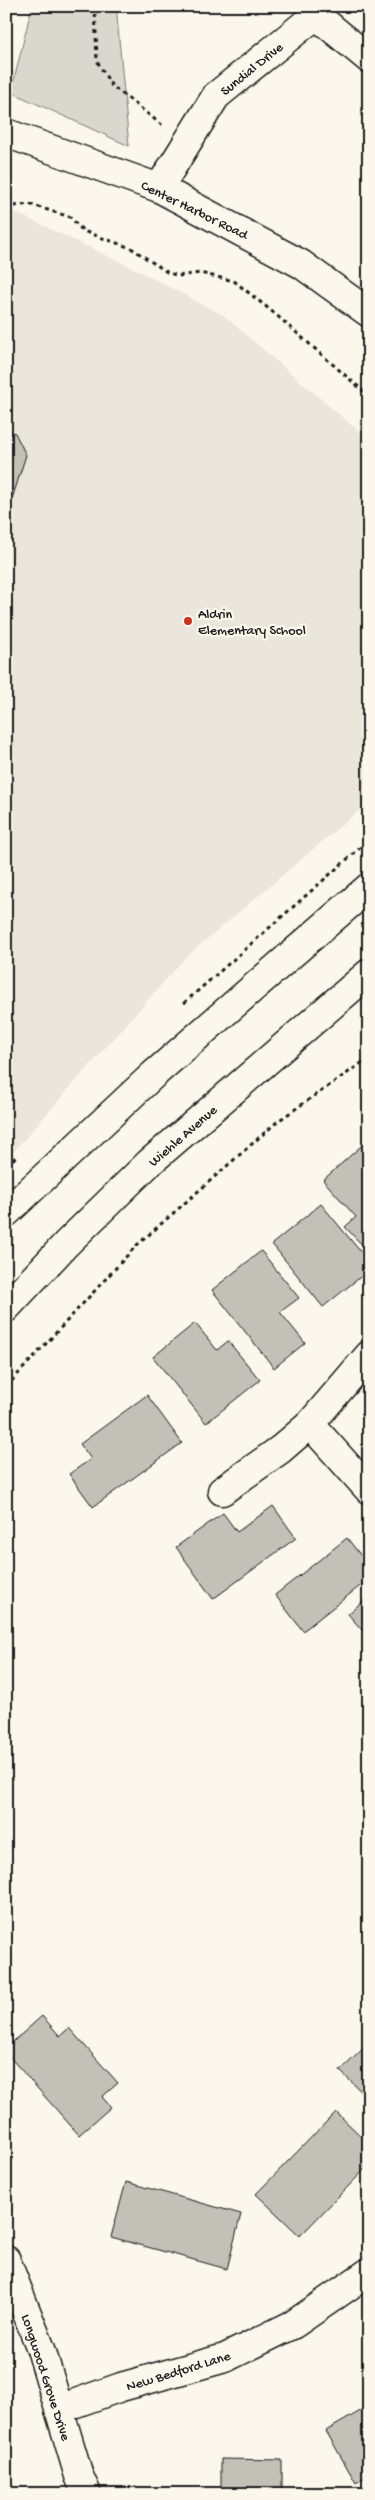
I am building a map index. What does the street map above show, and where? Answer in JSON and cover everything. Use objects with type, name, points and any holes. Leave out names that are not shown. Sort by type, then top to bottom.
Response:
[{"type":"street","name":"Sundial Drive","points":[[159,188],[216,96],[317,11]]},
{"type":"street","points":[[317,11],[369,59]]},
{"type":"street","name":"Center Harbor Road","points":[[6,133],[159,188],[301,264],[369,313]]},
{"type":"street","points":[[6,1213],[153,1075],[369,888]]},
{"type":"street","name":"Wiehle Avenue","points":[[6,1308],[66,1244],[149,1164],[369,973]]},
{"type":"street","points":[[222,1491],[280,1449],[310,1424],[369,1355]]},
{"type":"street","points":[[310,1424],[369,1490]]},
{"type":"street","name":"Longwood Grove Drive","points":[[6,2260],[41,2349],[79,2476],[87,2494]]},
{"type":"street","name":"New Bedford Lane","points":[[59,2409],[121,2387],[226,2358],[294,2324],[369,2272]]},
{"type":"path","points":[[95,6],[97,61],[111,85],[155,120],[188,141]]},
{"type":"path","points":[[6,207],[29,204],[70,217],[83,231],[130,248],[167,272],[178,276],[200,272],[234,281],[274,313],[369,396]]},
{"type":"path","points":[[6,1387],[136,1246],[278,1121],[369,1058]]},
{"type":"shaded area","points":[[32,6],[116,6],[129,146],[11,92]]},
{"type":"shaded area","name":"Aldrin Elementary School","points":[[6,208],[137,270],[223,315],[369,440],[369,802],[186,957],[6,1160]]},
{"type":"building","points":[[6,430],[15,433],[26,455],[13,496],[6,499]]},
{"type":"building","points":[[369,1139],[369,1252],[345,1227],[356,1217],[323,1180]]},
{"type":"building","points":[[321,1204],[369,1262],[369,1270],[323,1307],[272,1244]]},
{"type":"building","points":[[261,1251],[299,1298],[280,1312],[305,1343],[274,1368],[212,1290]]},
{"type":"building","points":[[195,1323],[217,1350],[228,1341],[260,1380],[206,1423],[153,1357]]},
{"type":"building","points":[[147,1395],[182,1443],[93,1507],[69,1474],[91,1459],[80,1444]]},
{"type":"building","points":[[273,1506],[296,1538],[213,1599],[176,1547],[223,1513],[237,1532]]},
{"type":"building","points":[[347,1538],[369,1566],[369,1579],[303,1631],[275,1595]]},
{"type":"building","points":[[369,1596],[369,1638],[348,1614]]},
{"type":"building","points":[[42,2016],[60,2036],[69,2028],[118,2083],[102,2097],[111,2107],[79,2135],[6,2053],[6,2048]]},
{"type":"building","points":[[369,2043],[369,2099],[340,2071]]},
{"type":"building","points":[[336,2112],[369,2144],[369,2165],[300,2236],[256,2194]]},
{"type":"building","points":[[126,2182],[241,2214],[227,2269],[111,2237]]},
{"type":"building","points":[[369,2406],[369,2475],[356,2483],[326,2431]]},
{"type":"building","points":[[221,2459],[282,2460],[282,2494],[221,2494]]},
{"type":"place","name":"Aldrin Elementary School","points":[[188,621]]}]
